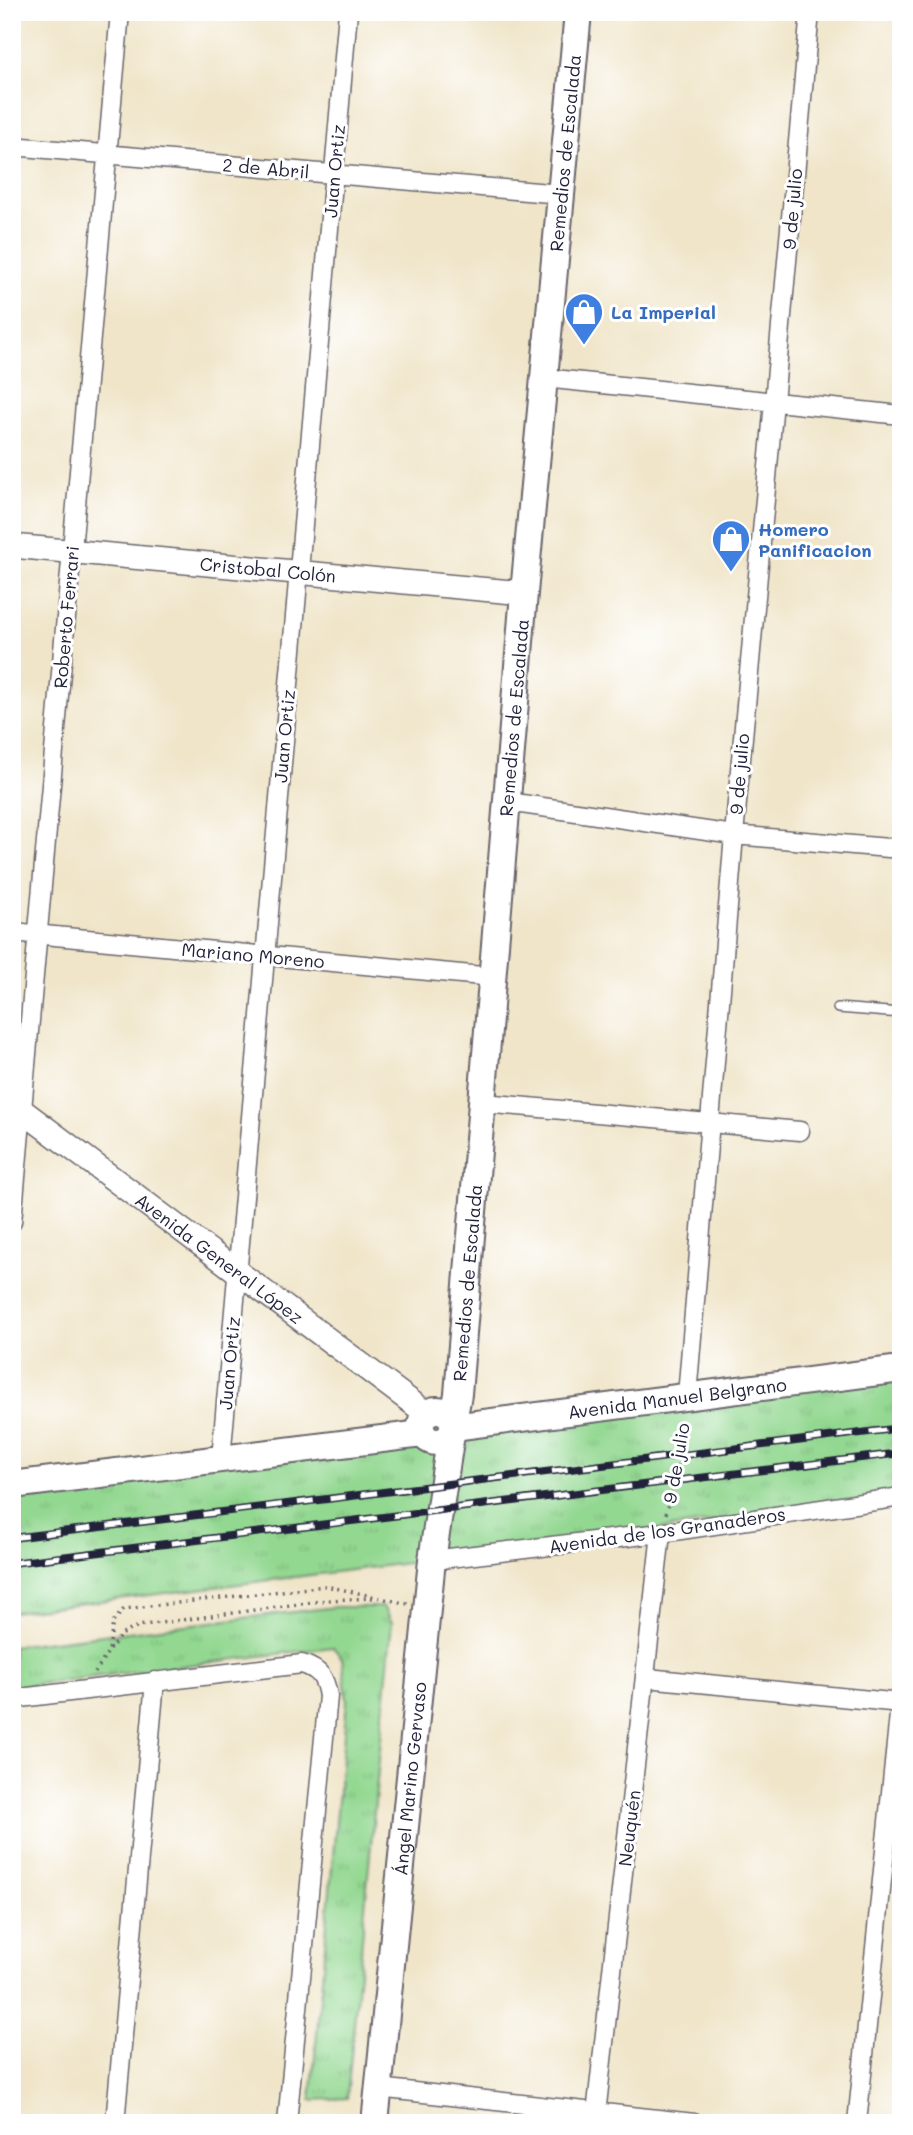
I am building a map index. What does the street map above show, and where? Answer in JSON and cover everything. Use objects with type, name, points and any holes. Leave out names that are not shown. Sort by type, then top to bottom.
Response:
[{"type":"main road","name":"Remedios de Escalada","points":[[452,1428],[458,1394],[524,593],[578,12]]},
{"type":"main road","name":"Avenida Manuel Belgrano","points":[[424,1424],[436,1443],[452,1428],[901,1369]]},
{"type":"main road","points":[[12,1485],[221,1459],[424,1424]]},
{"type":"main road","name":"Ángel Marino Gervaso","points":[[375,2123],[432,1560],[452,1428]]},
{"type":"street","name":"Roberto Ferrari","points":[[12,1222],[17,1106],[38,934],[120,12]]},
{"type":"street","name":"Juan Ortiz","points":[[221,1459],[348,12]]},
{"type":"street","name":"9 de julio","points":[[687,1396],[734,835],[810,12]]},
{"type":"street","name":"2 de Abril","points":[[12,146],[561,194]]},
{"type":"street","points":[[544,378],[774,404],[901,415]]},
{"type":"street","name":"Cristobal Colón","points":[[12,546],[524,593]]},
{"type":"street","points":[[508,802],[734,835],[901,849]]},
{"type":"street","name":"Mariano Moreno","points":[[12,932],[493,977]]},
{"type":"street","points":[[483,1102],[800,1131]]},
{"type":"street","name":"Avenida General López","points":[[17,1106],[236,1272],[424,1424]]},
{"type":"street","name":"Avenida de los Granaderos","points":[[432,1560],[661,1533],[901,1497]]},
{"type":"street","name":"Neuquén","points":[[595,2118],[647,1678],[661,1533]]},
{"type":"street","points":[[12,1699],[302,1664],[317,1669],[325,1680],[328,1696],[287,2123]]},
{"type":"street","points":[[647,1678],[900,1700],[857,2123]]},
{"type":"street","points":[[115,2123],[155,1681]]},
{"type":"street","points":[[378,2088],[595,2118],[694,2123]]},
{"type":"lane","points":[[838,1008],[901,1013]]},
{"type":"path","name":"9 de julio","points":[[661,1533],[676,1481],[687,1396]]},
{"type":"path","points":[[109,1650],[113,1622],[124,1609],[326,1586],[428,1608]]},
{"type":"path","points":[[85,1690],[121,1635],[138,1626],[328,1600],[378,1597]]},
{"type":"green space","points":[[901,1369],[901,1497],[432,1560],[12,1612],[12,1485],[422,1434],[453,1427]]},
{"type":"green space","points":[[335,1607],[383,1607],[392,1622],[347,2098],[311,2100],[347,1701],[342,1658],[333,1647],[12,1687],[12,1646]]},
{"type":"railway","points":[[12,1538],[901,1428]]},
{"type":"railway","points":[[12,1563],[901,1453]]},
{"type":"place","name":"La Imperial","points":[[584,346]]},
{"type":"place","name":"Homero Panificacion","points":[[731,573]]}]
